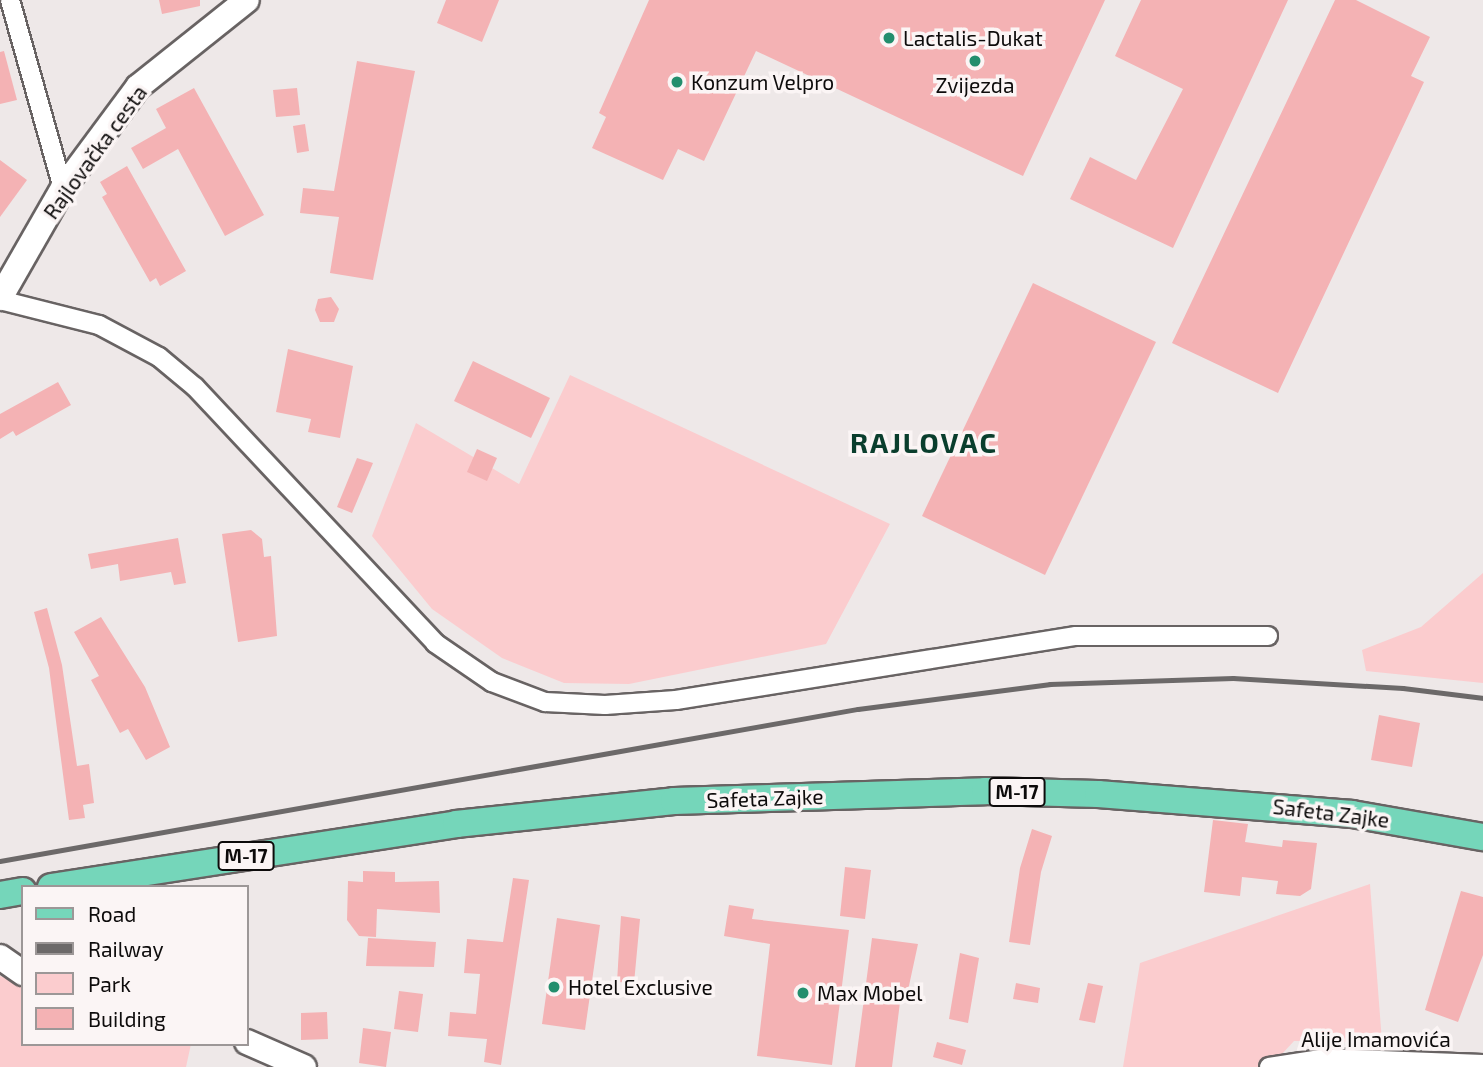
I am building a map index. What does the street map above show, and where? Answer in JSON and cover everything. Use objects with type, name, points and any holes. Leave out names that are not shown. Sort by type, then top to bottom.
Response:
[{"type":"main road","name":"Safeta Zajke","points":[[64,885],[456,824],[688,801],[985,791],[1098,794],[1352,814],[1483,837]]},
{"type":"main road","points":[[0,895],[21,891]]},
{"type":"street","points":[[10,0],[63,188]]},
{"type":"street","name":"Rajlovačka cesta","points":[[0,299],[63,188],[138,87],[247,0]]},
{"type":"street","points":[[0,299],[99,325],[178,371],[435,643],[472,671],[523,696],[568,705],[676,700],[1076,636],[1268,636]]},
{"type":"street","points":[[0,957],[21,972]]},
{"type":"street","points":[[248,1042],[304,1067]]},
{"type":"street","name":"Alije Imamovića","points":[[1269,1067],[1327,1058],[1483,1064]]},
{"type":"green space","points":[[570,375],[890,524],[826,644],[629,684],[564,683],[502,658],[432,609],[372,536],[416,423],[519,484]]},
{"type":"green space","points":[[1483,573],[1483,683],[1366,671],[1362,650],[1421,627]]},
{"type":"green space","points":[[1370,884],[1382,1042],[1294,1041],[1270,1067],[1123,1067],[1140,963]]},
{"type":"green space","points":[[0,976],[21,983],[21,1046],[191,1046],[186,1067],[0,1067]]},
{"type":"building","points":[[159,0],[200,0],[200,6],[162,14]]},
{"type":"building","points":[[446,0],[499,0],[482,42],[437,23]]},
{"type":"building","points":[[649,0],[1105,0],[1023,176],[756,51],[704,161],[678,149],[663,180],[592,148],[606,117],[599,113]]},
{"type":"building","points":[[1141,0],[1288,0],[1173,248],[1070,199],[1090,157],[1136,180],[1183,89],[1115,56]]},
{"type":"building","points":[[1335,0],[1356,0],[1430,37],[1411,76],[1424,82],[1278,393],[1172,343]]},
{"type":"building","points":[[4,51],[17,100],[0,104],[0,52]]},
{"type":"building","points":[[357,61],[415,71],[373,280],[330,273],[339,217],[300,213],[303,188],[334,191]]},
{"type":"building","points":[[194,88],[264,215],[225,236],[178,149],[143,169],[131,148],[166,128],[156,109]]},
{"type":"building","points":[[297,88],[300,115],[276,117],[273,90]]},
{"type":"building","points":[[305,124],[309,151],[297,153],[293,126]]},
{"type":"building","points":[[0,160],[27,180],[0,217]]},
{"type":"building","points":[[127,166],[186,271],[160,286],[156,278],[150,282],[102,197],[107,194],[100,182]]},
{"type":"building","points":[[1033,283],[1156,342],[1045,575],[922,516]]},
{"type":"building","points":[[331,297],[339,309],[334,322],[320,322],[315,310],[318,299]]},
{"type":"building","points":[[288,349],[353,366],[340,438],[308,432],[311,419],[276,412]]},
{"type":"building","points":[[473,361],[550,398],[531,438],[454,401]]},
{"type":"building","points":[[58,382],[71,405],[16,436],[13,431],[0,439],[0,414]]},
{"type":"building","points":[[477,449],[497,458],[487,481],[467,472]]},
{"type":"building","points":[[357,458],[373,463],[352,513],[337,507]]},
{"type":"building","points":[[251,530],[262,539],[264,557],[271,556],[277,636],[238,642],[222,534]]},
{"type":"building","points":[[178,538],[186,583],[174,585],[171,572],[120,581],[118,564],[91,569],[88,554]]},
{"type":"building","points":[[47,608],[62,665],[77,766],[89,764],[94,803],[83,805],[85,818],[69,820],[49,668],[34,612]]},
{"type":"building","points":[[101,617],[145,687],[170,747],[146,760],[128,729],[120,733],[91,680],[99,676],[74,632]]},
{"type":"building","points":[[1379,715],[1420,723],[1412,767],[1371,760]]},
{"type":"building","points":[[1213,820],[1248,824],[1245,842],[1282,847],[1283,840],[1317,843],[1311,889],[1300,896],[1276,894],[1278,881],[1242,877],[1240,896],[1204,892]]},
{"type":"building","points":[[1032,829],[1052,836],[1041,872],[1030,945],[1009,942],[1020,868]]},
{"type":"building","points":[[845,867],[871,870],[865,919],[840,916]]},
{"type":"building","points":[[363,871],[395,872],[395,882],[439,881],[440,913],[377,909],[376,937],[359,936],[347,920],[348,881],[363,882]]},
{"type":"building","points":[[513,878],[529,880],[501,1065],[484,1062],[487,1039],[448,1036],[450,1012],[476,1014],[480,974],[464,973],[467,939],[503,942]]},
{"type":"building","points":[[1461,891],[1483,897],[1483,955],[1458,1022],[1425,1010]]},
{"type":"building","name":"Max Mobel","points":[[729,905],[754,909],[752,919],[849,930],[832,1065],[757,1056],[770,944],[724,936]]},
{"type":"building","points":[[621,916],[640,919],[634,983],[617,982]]},
{"type":"building","points":[[557,918],[600,925],[585,1030],[542,1024]]},
{"type":"building","points":[[368,938],[436,942],[434,967],[366,966]]},
{"type":"building","points":[[872,938],[918,944],[907,995],[901,994],[892,1067],[855,1067]]},
{"type":"building","points":[[960,953],[979,958],[968,1023],[949,1019]]},
{"type":"building","points":[[1016,983],[1040,988],[1038,1003],[1013,999]]},
{"type":"building","points":[[1088,983],[1103,986],[1095,1023],[1079,1020]]},
{"type":"building","points":[[399,991],[423,994],[418,1032],[394,1029]]},
{"type":"building","points":[[327,1012],[328,1039],[301,1040],[301,1013]]},
{"type":"building","points":[[363,1028],[391,1032],[386,1067],[359,1063]]},
{"type":"building","points":[[937,1042],[966,1050],[962,1065],[933,1057]]},
{"type":"railway","points":[[0,861],[858,709],[1050,684],[1233,678],[1403,688],[1483,698]]},
{"type":"place","name":"Lactalis-Dukat","points":[[889,38]]},
{"type":"place","name":"Zvijezda","points":[[975,61]]},
{"type":"place","name":"Konzum Velpro","points":[[677,82]]},
{"type":"place","name":"Hotel Exclusive","points":[[554,987]]},
{"type":"place","name":"Max Mobel","points":[[803,993]]},
{"type":"district","name":"RAJLOVAC","points":[[924,442]]}]
